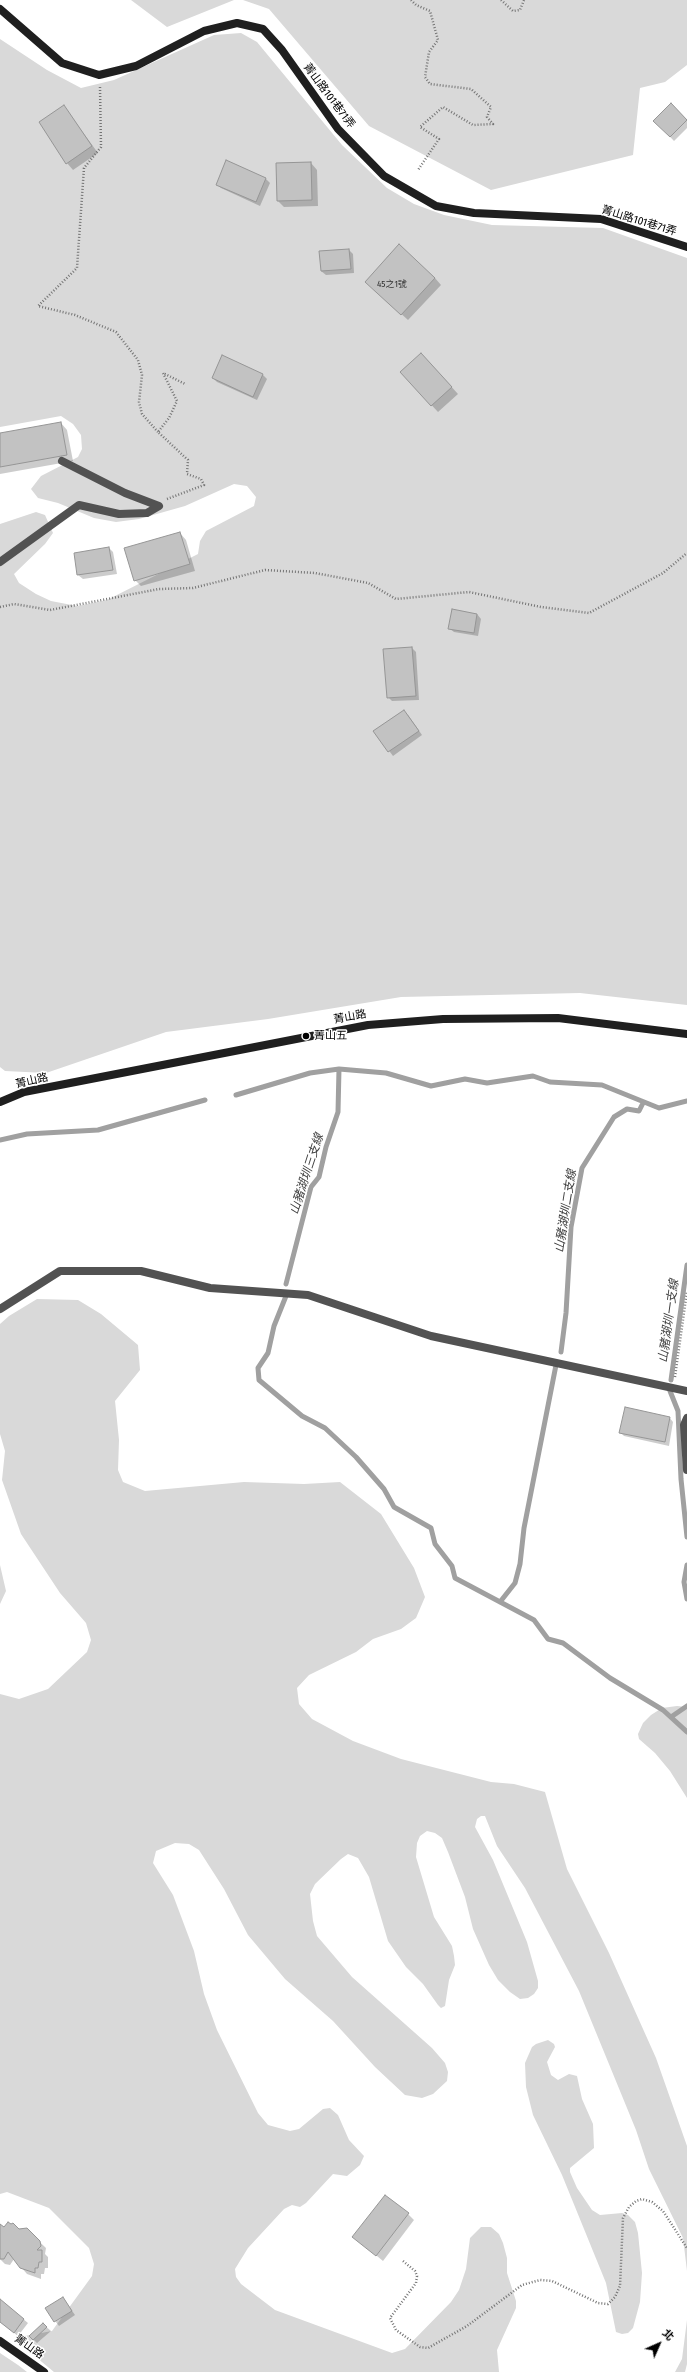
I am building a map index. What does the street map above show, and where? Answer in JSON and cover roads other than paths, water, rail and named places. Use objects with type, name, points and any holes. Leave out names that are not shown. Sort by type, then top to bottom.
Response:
[{"type":"street","name":"菁山路101巷71弄","points":[[0,9],[62,63],[99,75],[136,66],[204,31],[237,22],[263,29],[282,50],[338,129],[384,176],[436,206],[474,213],[601,219],[687,248]]},
{"type":"street","points":[[0,562],[79,505],[119,514],[147,513],[159,506],[125,493],[62,461]]},
{"type":"street","name":"菁山路","points":[[0,1102],[24,1092],[368,1025],[443,1019],[558,1018],[687,1034]]},
{"type":"street","points":[[0,1310],[60,1271],[141,1271],[210,1288],[308,1295],[431,1336],[687,1391]]},
{"type":"street","points":[[687,1418],[684,1425],[687,1470]]},
{"type":"street","name":"菁山路","points":[[0,2341],[44,2372]]},
{"type":"waterway","points":[[236,1095],[310,1073],[339,1069],[386,1073],[431,1086],[465,1079],[487,1083],[533,1076],[550,1082],[602,1085],[659,1108],[687,1101]]},
{"type":"waterway","name":"山豬湖圳三支線","points":[[286,1284],[311,1187],[319,1177],[326,1147],[338,1112],[339,1069]]},
{"type":"waterway","points":[[0,1140],[27,1134],[98,1130],[205,1100]]},
{"type":"waterway","name":"山豬湖圳二支線","points":[[561,1352],[566,1313],[571,1227],[582,1168],[614,1117],[627,1109],[639,1111],[643,1103]]},
{"type":"waterway","name":"山豬湖圳一支線","points":[[671,1380],[687,1265]]},
{"type":"waterway","points":[[286,1296],[274,1326],[268,1353],[258,1368],[259,1380],[302,1416],[325,1428],[356,1457],[384,1489],[394,1507],[431,1528],[435,1544],[452,1566],[455,1578],[534,1620],[548,1639],[563,1643],[610,1678],[663,1710],[687,1732]]},
{"type":"waterway","points":[[500,1602],[515,1583],[520,1564],[524,1528],[556,1365]]},
{"type":"waterway","points":[[670,1391],[678,1411],[681,1479],[687,1537]]},
{"type":"waterway","points":[[687,1565],[684,1582],[687,1599]]},
{"type":"waterway","points":[[671,1717],[687,1706]]},
{"type":"place","name":"菁山五","points":[[306,1036]]}]
